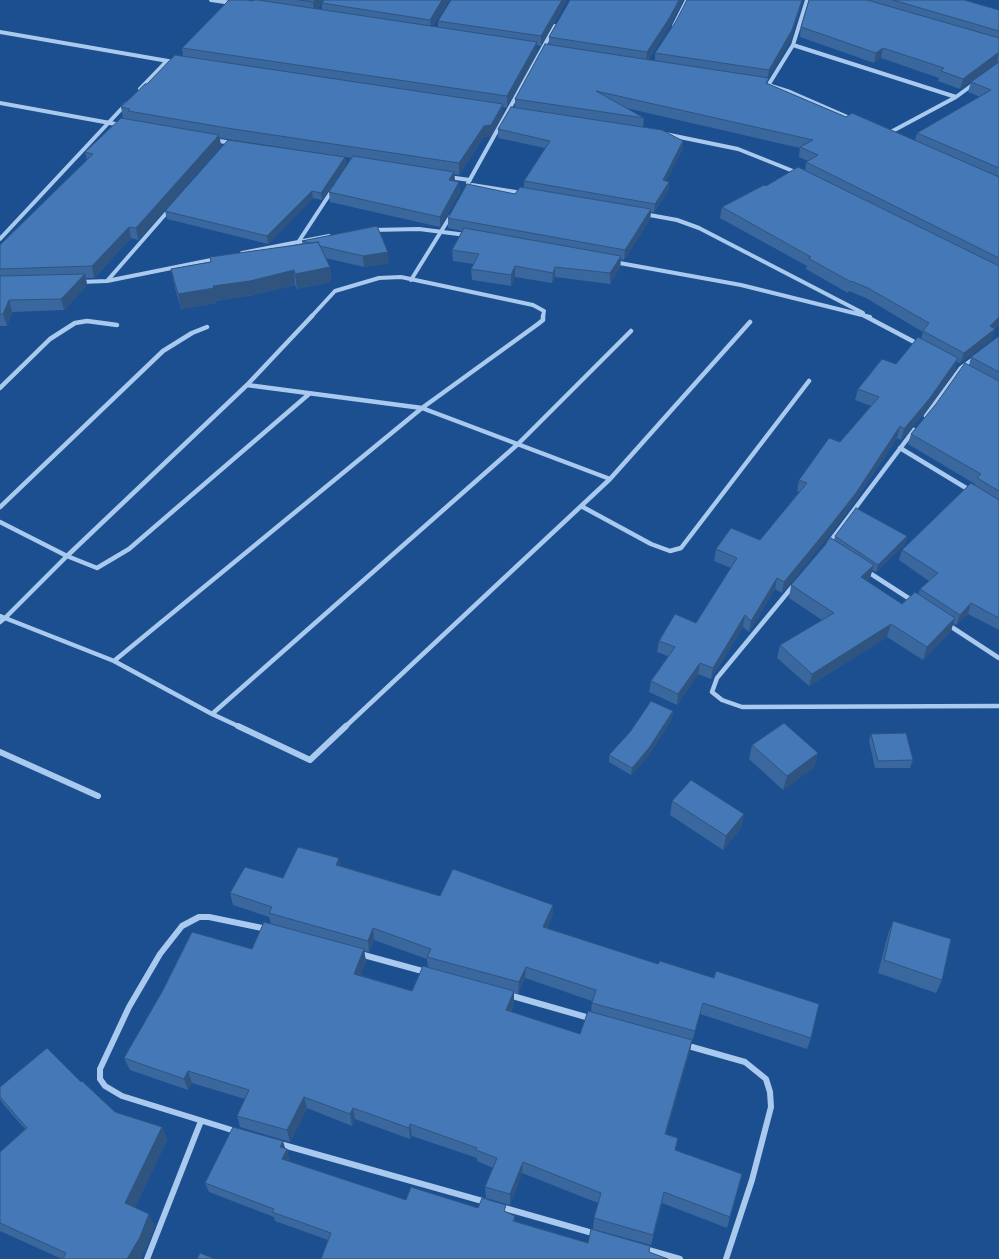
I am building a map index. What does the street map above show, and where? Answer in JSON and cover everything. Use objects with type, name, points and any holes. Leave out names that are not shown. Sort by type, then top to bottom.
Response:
[{"type":"street","points":[[211,0],[238,4]]},
{"type":"street","points":[[672,29],[687,0]]},
{"type":"street","points":[[769,84],[793,45],[807,0]]},
{"type":"street","points":[[524,194],[467,184],[556,26]]},
{"type":"street","points":[[0,32],[177,62]]},
{"type":"street","points":[[793,45],[956,97]]},
{"type":"street","points":[[532,50],[551,53]]},
{"type":"street","points":[[134,95],[167,61]]},
{"type":"street","points":[[887,134],[956,97],[978,81]]},
{"type":"street","points":[[758,82],[790,92],[861,122]]},
{"type":"street","points":[[0,239],[127,102]]},
{"type":"street","points":[[0,103],[126,126]]},
{"type":"street","points":[[498,109],[518,112]]},
{"type":"street","points":[[878,130],[895,137]]},
{"type":"street","points":[[662,133],[738,149],[774,162],[801,175]]},
{"type":"street","points":[[209,140],[238,144]]},
{"type":"street","points":[[222,150],[228,143]]},
{"type":"street","points":[[440,176],[470,180]]},
{"type":"street","points":[[299,241],[336,184]]},
{"type":"street","points":[[107,281],[170,208]]},
{"type":"street","points":[[637,213],[677,220],[699,228],[928,349]]},
{"type":"street","points":[[411,280],[450,215]]},
{"type":"street","points":[[369,230],[402,228],[442,231],[471,236]]},
{"type":"street","points":[[232,255],[337,235]]},
{"type":"street","points":[[75,282],[107,281],[222,257]]},
{"type":"street","points":[[606,261],[740,285],[870,317]]},
{"type":"street","points":[[0,622],[2,617],[247,385],[335,291],[379,278],[401,278],[533,305],[544,310],[544,316],[538,324],[422,408],[114,661]]},
{"type":"street","points":[[0,388],[50,339],[75,323],[87,321],[117,325]]},
{"type":"street","points":[[2,617],[114,661],[212,714],[310,760],[610,479],[750,322]]},
{"type":"street","points":[[0,507],[163,351],[192,332],[207,327]]},
{"type":"street","points":[[212,714],[518,444],[631,331]]},
{"type":"street","points":[[924,419],[961,368],[976,357]]},
{"type":"street","points":[[952,363],[968,372]]},
{"type":"street","points":[[581,506],[651,544],[670,551],[681,548],[809,381]]},
{"type":"street","points":[[247,385],[422,408],[610,479]]},
{"type":"street","points":[[0,522],[67,556],[97,568],[120,556],[309,394]]},
{"type":"street","points":[[836,551],[827,546],[918,426]]},
{"type":"street","points":[[900,448],[974,493]]},
{"type":"street","points":[[860,567],[917,604]]},
{"type":"street","points":[[797,582],[717,678],[712,692],[722,700],[742,707],[999,706]]},
{"type":"street","points":[[942,620],[999,658]]},
{"type":"street","points":[[0,752],[98,796]]},
{"type":"street","points":[[239,1132],[111,1091],[100,1079],[100,1069],[128,1007],[160,954],[182,926],[199,917],[209,917],[279,932]]},
{"type":"street","points":[[349,951],[432,974]]},
{"type":"street","points":[[498,992],[602,1021]]},
{"type":"street","points":[[678,1042],[745,1062],[766,1079],[770,1092],[771,1107],[752,1180],[726,1259]]},
{"type":"street","points":[[147,1259],[201,1121]]},
{"type":"street","points":[[276,1143],[605,1237]]},
{"type":"street","points":[[634,1245],[680,1259]]},
{"type":"building","points":[[229,0],[258,0],[537,42],[507,96],[182,48]]},
{"type":"building","points":[[299,0],[315,0],[313,2]]},
{"type":"building","points":[[324,0],[442,0],[430,20],[322,3]]},
{"type":"building","points":[[451,0],[562,0],[541,36],[438,21]]},
{"type":"building","points":[[570,0],[679,0],[647,52],[549,37]]},
{"type":"building","points":[[687,0],[802,0],[792,30],[769,70],[655,53]]},
{"type":"building","points":[[809,0],[867,0],[999,38],[999,52],[963,79],[941,71],[944,68],[883,48],[876,53],[801,27]]},
{"type":"building","points":[[893,0],[964,0],[999,10],[999,31]]},
{"type":"building","points":[[545,44],[769,78],[766,83],[846,117],[852,113],[999,177],[999,258],[806,162],[818,155],[800,147],[813,140],[596,91],[644,118],[515,99]]},
{"type":"building","points":[[175,55],[503,104],[491,125],[484,126],[459,163],[227,128],[128,111],[130,109],[121,107]]},
{"type":"building","points":[[999,62],[999,168],[917,133],[991,90],[971,82]]},
{"type":"building","points":[[511,107],[662,130],[683,141],[663,180],[669,182],[655,204],[524,181],[550,141],[498,129]]},
{"type":"building","points":[[121,118],[219,135],[136,228],[129,227],[92,266],[0,269],[0,245],[93,154],[85,152]]},
{"type":"building","points":[[228,140],[345,157],[321,193],[312,191],[267,236],[165,211]]},
{"type":"building","points":[[353,156],[454,172],[449,180],[459,182],[440,217],[329,192]]},
{"type":"building","points":[[798,167],[999,266],[999,317],[990,326],[995,329],[964,353],[923,331],[929,323],[868,288],[851,282],[808,258],[811,257],[722,207],[764,185],[766,186]]},
{"type":"building","points":[[467,184],[515,194],[520,187],[651,209],[625,250],[448,218]]},
{"type":"building","points":[[377,226],[388,252],[363,256],[320,246],[318,242],[302,241]]},
{"type":"building","points":[[464,228],[621,256],[610,273],[555,267],[553,273],[515,266],[511,275],[471,269],[479,254],[452,250]]},
{"type":"building","points":[[318,242],[330,267],[295,274],[294,270],[250,281],[213,286],[214,288],[178,294],[171,269],[211,262],[210,257]]},
{"type":"building","points":[[85,274],[61,299],[9,300],[3,314],[0,314],[0,276]]},
{"type":"building","points":[[999,336],[999,372],[971,357]]},
{"type":"building","points":[[918,337],[958,358],[930,398],[904,429],[900,426],[856,493],[784,582],[777,578],[751,621],[745,615],[713,668],[700,663],[678,694],[651,681],[675,647],[659,641],[675,614],[696,623],[737,558],[716,549],[731,528],[760,540],[807,483],[799,480],[829,438],[840,442],[879,397],[858,389],[882,359],[896,364]]},
{"type":"building","points":[[965,363],[999,381],[999,491],[977,478],[981,474],[911,434],[936,404]]},
{"type":"building","points":[[971,483],[999,500],[999,618],[971,603],[960,615],[920,589],[938,573],[902,550]]},
{"type":"building","points":[[856,508],[907,536],[878,565],[835,536]]},
{"type":"building","points":[[831,538],[874,565],[861,577],[902,604],[915,592],[955,618],[927,647],[891,624],[812,674],[780,645],[834,613],[791,585]]},
{"type":"building","points":[[651,701],[673,711],[649,748],[632,768],[609,755],[630,732]]},
{"type":"building","points":[[784,723],[818,753],[787,776],[752,745]]},
{"type":"building","points":[[906,733],[913,760],[878,761],[871,734]]},
{"type":"building","points":[[691,780],[744,814],[726,836],[672,801]]},
{"type":"building","points":[[298,847],[339,858],[336,865],[440,896],[453,869],[553,905],[543,927],[658,964],[660,961],[714,978],[716,971],[819,1004],[811,1038],[703,1003],[695,1031],[592,1003],[596,990],[526,967],[519,982],[427,957],[431,949],[373,928],[368,941],[269,913],[272,907],[230,893],[245,867],[283,878]]},
{"type":"building","points":[[893,921],[951,939],[942,980],[884,960]]},
{"type":"building","points":[[264,922],[364,949],[354,974],[412,991],[423,966],[514,991],[506,1010],[580,1034],[588,1011],[692,1040],[665,1134],[678,1138],[675,1150],[742,1174],[730,1217],[664,1192],[653,1235],[594,1218],[601,1193],[523,1162],[510,1194],[485,1187],[497,1158],[476,1150],[477,1148],[410,1124],[409,1128],[353,1108],[350,1114],[304,1097],[287,1130],[237,1116],[249,1090],[188,1071],[184,1079],[124,1058],[163,990],[192,932],[252,949]]},
{"type":"building","points":[[47,1048],[115,1112],[162,1127],[125,1203],[149,1214],[140,1237],[127,1259],[63,1259],[66,1253],[0,1223],[0,1152],[27,1128],[0,1097],[0,1087]]},
{"type":"building","points":[[233,1127],[283,1141],[280,1147],[287,1149],[282,1159],[406,1200],[411,1187],[478,1208],[482,1198],[506,1205],[504,1211],[515,1216],[513,1221],[588,1243],[591,1229],[650,1246],[649,1252],[668,1259],[321,1259],[331,1233],[272,1212],[274,1209],[205,1183]]},
{"type":"building","points":[[200,1253],[215,1259],[197,1259]]}]
